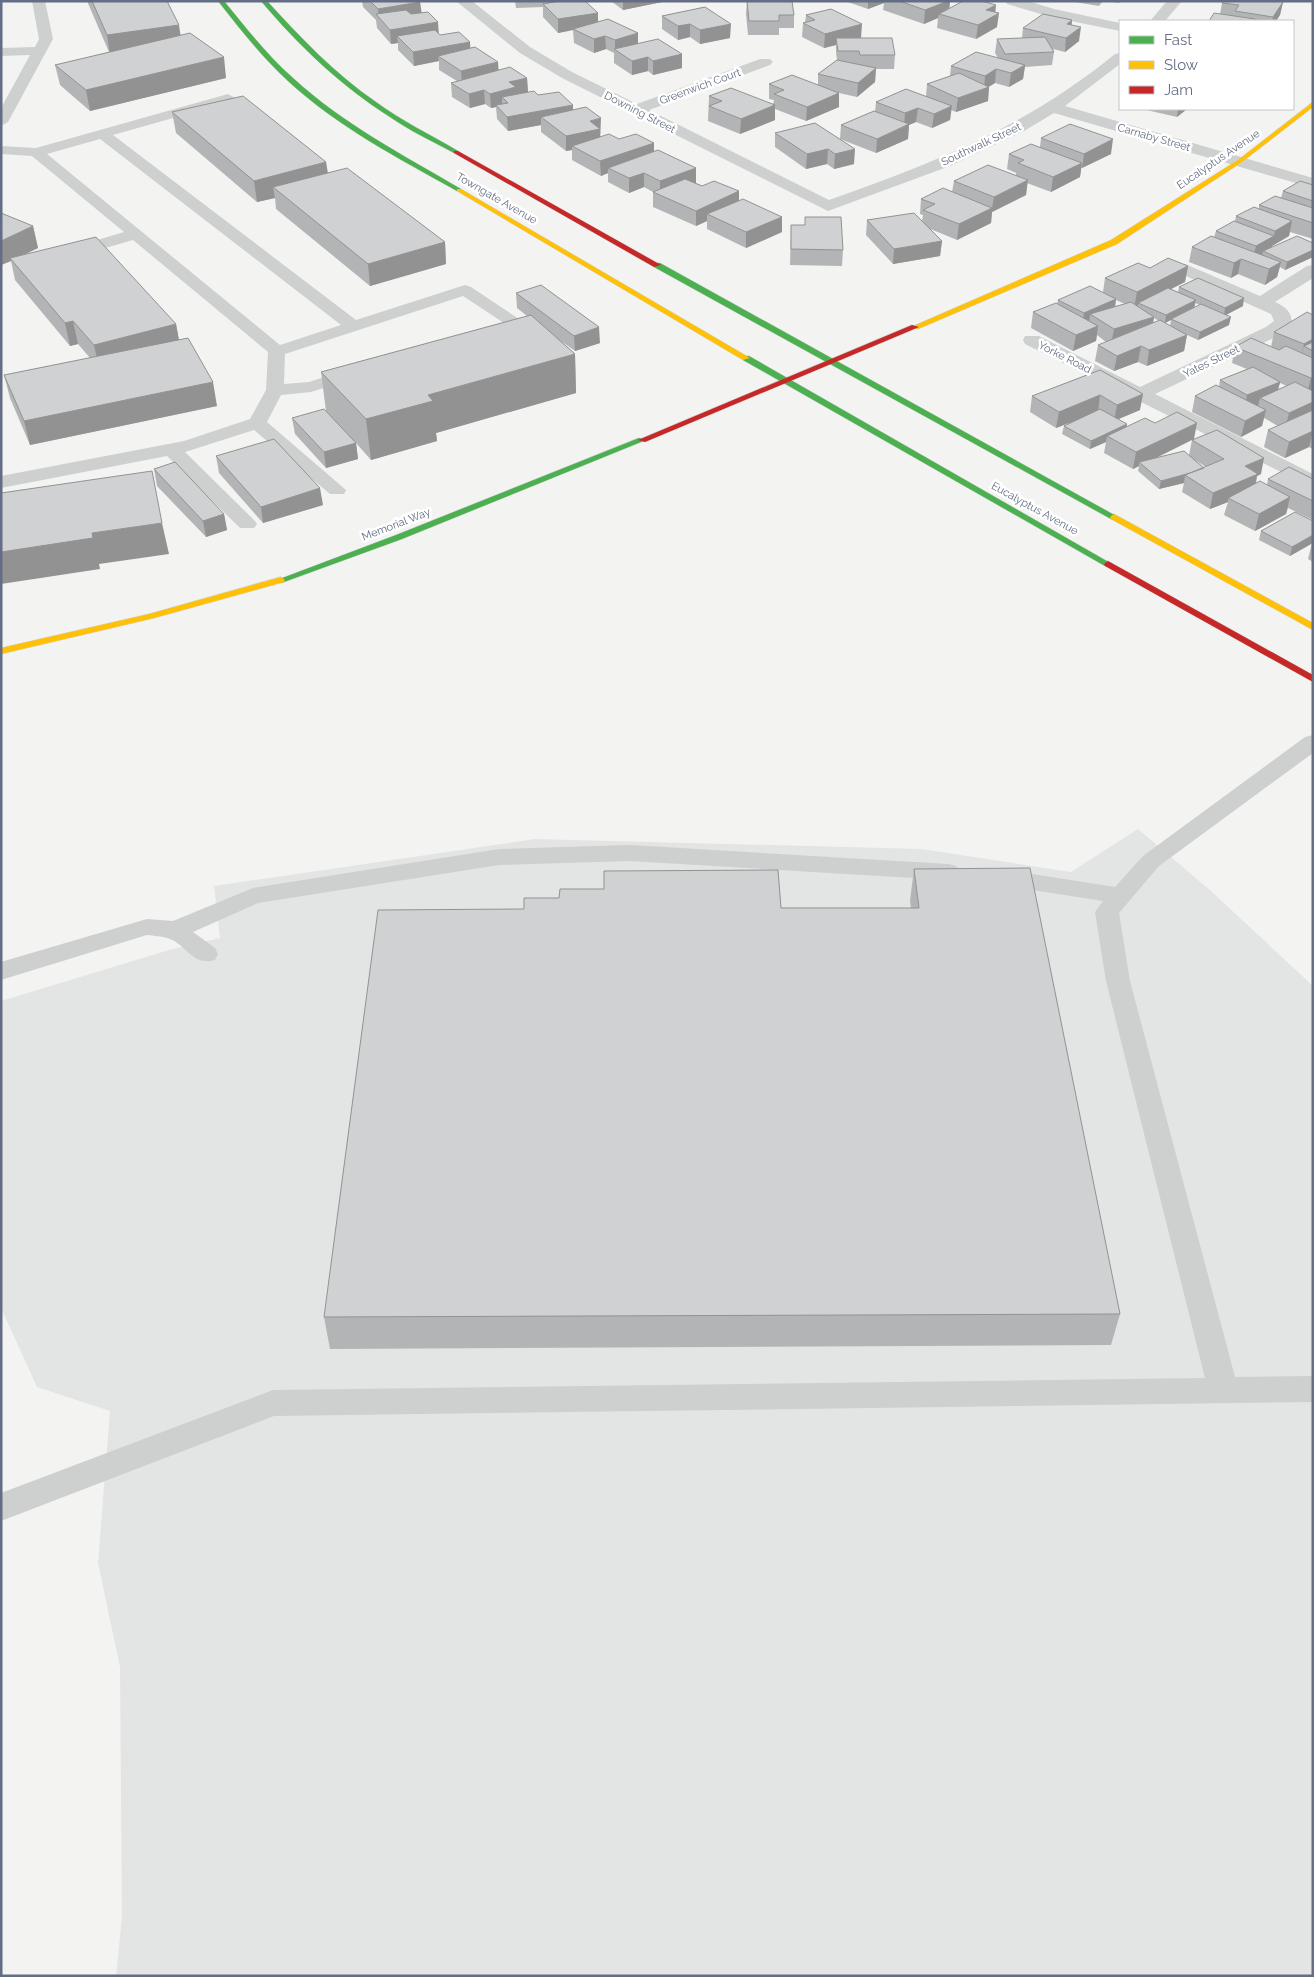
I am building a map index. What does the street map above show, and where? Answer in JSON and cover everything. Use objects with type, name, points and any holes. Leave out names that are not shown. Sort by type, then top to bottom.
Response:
[{"type":"main road","name":"Towngate Avenue","points":[[221,1],[263,52],[301,89],[352,128],[788,381]]},
{"type":"main road","name":"Towngate Avenue","points":[[264,1],[301,43],[341,78],[392,116],[778,334],[832,361]]},
{"type":"main road","name":"Eucalyptus Avenue","points":[[788,381],[1114,242],[1240,161],[1313,104]]},
{"type":"main road","points":[[832,361],[1313,627]]},
{"type":"main road","name":"Eucalyptus Avenue","points":[[788,381],[1313,680]]},
{"type":"main road","name":"Memorial Way","points":[[1,651],[151,616],[282,580],[399,537],[788,381]]},
{"type":"main road","points":[[1212,623],[1231,620]]},
{"type":"street","name":"Downing Street","points":[[462,1],[525,50],[635,110],[828,206]]},
{"type":"street","points":[[1012,1],[1051,13],[1119,27]]},
{"type":"street","points":[[1159,20],[1175,1]]},
{"type":"street","name":"Southwalk Street","points":[[828,206],[892,184],[979,147],[1053,108],[1119,58]]},
{"type":"street","name":"Greenwich Court","points":[[635,110],[765,62]]},
{"type":"street","name":"Carnaby Street","points":[[1053,108],[1313,183]]},
{"type":"street","name":"Yates Street","points":[[1140,394],[1272,331],[1283,323],[1282,314],[1184,269]]},
{"type":"street","points":[[1261,303],[1313,270]]},
{"type":"street","name":"Yorke Road","points":[[1032,340],[1313,482]]},
{"type":"lane","points":[[1,122],[16,82],[46,39],[38,1]]},
{"type":"lane","points":[[1,52],[39,51]]},
{"type":"lane","points":[[1,150],[36,152],[228,98]]},
{"type":"lane","points":[[102,133],[354,326]]},
{"type":"lane","points":[[36,152],[278,351]]},
{"type":"lane","points":[[58,256],[135,234]]},
{"type":"lane","points":[[278,351],[465,290],[551,346]]},
{"type":"lane","points":[[494,327],[513,321]]},
{"type":"lane","points":[[1,482],[188,446],[257,423],[275,390],[278,351]]},
{"type":"lane","points":[[275,390],[311,387],[375,366]]},
{"type":"lane","points":[[257,423],[337,490]]},
{"type":"lane","points":[[171,449],[247,524]]},
{"type":"lane","points":[[1223,1390],[1118,982],[1107,912],[1152,861],[1313,742]]},
{"type":"lane","points":[[1,970],[147,927],[175,930],[253,896],[499,857],[630,853],[984,874],[1122,896]]},
{"type":"lane","points":[[175,930],[206,954]]},
{"type":"lane","points":[[1,1507],[273,1403],[1313,1389]]},
{"type":"shaded area","points":[[1138,829],[1211,891],[1313,986],[1313,1976],[116,1976],[122,1916],[120,1667],[98,1563],[110,1411],[37,1387],[1,1308],[1,1001],[169,950],[220,938],[214,886],[535,839],[922,849],[1071,872]]},
{"type":"building","points":[[92,1],[167,1],[179,25],[107,35]]},
{"type":"building","points":[[370,1],[420,1],[420,2],[378,9]]},
{"type":"building","points":[[560,1],[585,1],[598,13],[558,19],[543,4]]},
{"type":"building","points":[[747,1],[792,1],[794,15],[779,15],[779,21],[749,21]]},
{"type":"building","points":[[899,1],[948,1],[925,10]]},
{"type":"building","points":[[963,1],[982,1],[996,5],[986,10],[999,13],[978,25],[939,14]]},
{"type":"building","points":[[1223,1],[1283,2],[1273,17],[1235,11],[1239,5],[1222,3]]},
{"type":"building","points":[[705,7],[731,24],[700,30],[690,24],[678,26],[662,16]]},
{"type":"building","points":[[831,9],[862,24],[825,34],[803,23],[815,20],[806,15]]},
{"type":"building","points":[[406,10],[411,14],[428,12],[438,22],[390,30],[376,14]]},
{"type":"building","points":[[1214,13],[1255,19],[1254,20],[1210,20]]},
{"type":"building","points":[[1043,14],[1072,20],[1067,24],[1081,27],[1066,38],[1023,28]]},
{"type":"building","points":[[608,19],[638,33],[615,40],[605,36],[594,39],[573,29]]},
{"type":"building","points":[[435,30],[440,35],[459,32],[470,42],[413,52],[397,36]]},
{"type":"building","points":[[190,33],[224,57],[86,90],[55,65]]},
{"type":"building","points":[[1045,37],[1054,52],[1005,54],[997,39]]},
{"type":"building","points":[[836,38],[892,38],[895,55],[860,55],[859,51],[838,51]]},
{"type":"building","points":[[658,39],[682,54],[653,61],[648,57],[632,61],[614,49]]},
{"type":"building","points":[[475,47],[498,62],[461,71],[438,56]]},
{"type":"building","points":[[976,52],[1025,65],[1011,73],[996,69],[985,76],[951,66]]},
{"type":"building","points":[[837,60],[876,68],[858,83],[818,74]]},
{"type":"building","points":[[510,67],[527,78],[509,82],[516,87],[490,94],[484,90],[469,94],[451,83]]},
{"type":"building","points":[[959,73],[989,87],[958,98],[927,84]]},
{"type":"building","points":[[792,75],[839,93],[807,107],[774,94],[784,90],[769,84]]},
{"type":"building","points":[[731,88],[775,105],[741,119],[709,106],[722,101],[709,96]]},
{"type":"building","points":[[906,89],[952,106],[934,114],[918,108],[905,113],[876,102]]},
{"type":"building","points":[[534,91],[538,95],[559,92],[573,105],[507,117],[496,105],[508,103],[502,97]]},
{"type":"building","points":[[243,96],[326,162],[254,181],[172,112]]},
{"type":"building","points":[[586,107],[601,118],[590,121],[600,129],[566,136],[541,117]]},
{"type":"building","points":[[874,111],[909,124],[877,139],[841,125]]},
{"type":"building","points":[[815,123],[855,149],[835,154],[828,149],[807,154],[775,133]]},
{"type":"building","points":[[1070,124],[1113,139],[1084,154],[1041,138]]},
{"type":"building","points":[[609,134],[619,139],[636,134],[654,143],[600,161],[572,146]]},
{"type":"building","points":[[1031,144],[1082,163],[1053,177],[1018,163],[1024,160],[1009,154]]},
{"type":"building","points":[[658,150],[696,168],[660,181],[644,173],[629,178],[608,168]]},
{"type":"building","points":[[988,165],[1028,180],[994,197],[954,181]]},
{"type":"building","points":[[347,168],[445,242],[368,264],[273,187]]},
{"type":"building","points":[[685,179],[702,186],[714,181],[739,191],[696,211],[653,192]]},
{"type":"building","points":[[1300,181],[1313,185],[1313,201],[1283,191]]},
{"type":"building","points":[[943,188],[992,208],[959,224],[923,210],[935,204],[921,199]]},
{"type":"building","points":[[1275,196],[1313,208],[1313,223],[1259,205]]},
{"type":"building","points":[[743,199],[782,217],[746,232],[707,214]]},
{"type":"building","points":[[1254,207],[1292,221],[1275,231],[1236,216]]},
{"type":"building","points":[[1,213],[33,226],[1,241]]},
{"type":"building","points":[[914,213],[942,241],[894,249],[867,220]]},
{"type":"building","points":[[805,217],[841,217],[843,250],[791,249],[791,225],[805,225]]},
{"type":"building","points":[[1234,221],[1274,236],[1256,246],[1216,231]]},
{"type":"building","points":[[1211,236],[1281,262],[1269,269],[1241,259],[1234,263],[1192,247]]},
{"type":"building","points":[[1297,236],[1313,243],[1313,250],[1287,262],[1263,251]]},
{"type":"building","points":[[96,237],[176,324],[94,345],[73,321],[65,323],[10,258]]},
{"type":"building","points":[[1168,258],[1188,266],[1137,292],[1105,278],[1138,263],[1150,268]]},
{"type":"building","points":[[1198,278],[1244,298],[1225,308],[1179,287]]},
{"type":"building","points":[[541,285],[599,327],[574,336],[516,293]]},
{"type":"building","points":[[1090,286],[1116,299],[1084,313],[1058,300]]},
{"type":"building","points":[[1168,288],[1196,300],[1166,315],[1138,303]]},
{"type":"building","points":[[1131,302],[1154,317],[1114,329],[1090,314]]},
{"type":"building","points":[[1056,303],[1098,326],[1076,335],[1033,312]]},
{"type":"building","points":[[1201,304],[1231,317],[1200,332],[1171,319]]},
{"type":"building","points":[[1307,312],[1313,315],[1313,339],[1304,344],[1274,332]]},
{"type":"building","points":[[531,315],[575,354],[428,395],[433,401],[366,419],[321,372]]},
{"type":"building","points":[[1160,320],[1187,335],[1149,350],[1141,346],[1117,356],[1098,345]]},
{"type":"building","points":[[188,338],[213,382],[24,421],[4,375]]},
{"type":"building","points":[[1251,338],[1279,350],[1286,346],[1313,358],[1313,378],[1235,347]]},
{"type":"building","points":[[1313,342],[1313,351],[1304,346]]},
{"type":"building","points":[[1253,367],[1280,382],[1247,395],[1220,380]]},
{"type":"building","points":[[1100,370],[1143,394],[1117,405],[1100,395],[1059,412],[1032,396]]},
{"type":"building","points":[[1295,382],[1313,391],[1313,402],[1289,413],[1260,398]]},
{"type":"building","points":[[1216,385],[1266,410],[1245,421],[1195,396]]},
{"type":"building","points":[[324,409],[356,443],[324,452],[292,418]]},
{"type":"building","points":[[1100,409],[1127,424],[1091,441],[1064,426]]},
{"type":"building","points":[[1313,410],[1313,431],[1289,442],[1268,430]]},
{"type":"building","points":[[1177,412],[1197,423],[1136,452],[1107,436],[1145,418],[1155,423]]},
{"type":"building","points":[[1217,430],[1264,458],[1245,466],[1258,474],[1213,493],[1185,475],[1224,459],[1192,440]]},
{"type":"building","points":[[274,439],[320,488],[261,507],[216,456]]},
{"type":"building","points":[[1184,451],[1204,468],[1161,481],[1139,462]]},
{"type":"building","points":[[175,462],[224,514],[203,521],[154,469]]},
{"type":"building","points":[[1289,467],[1313,479],[1313,501],[1268,479]]},
{"type":"building","points":[[152,471],[162,523],[92,533],[93,538],[1,552],[1,493]]},
{"type":"building","points":[[1260,481],[1290,497],[1259,514],[1228,498]]},
{"type":"building","points":[[1295,512],[1313,521],[1313,535],[1292,547],[1261,531]]},
{"type":"building","points":[[1030,868],[1120,1314],[324,1317],[378,910],[524,909],[524,898],[559,898],[560,889],[604,889],[604,871],[778,870],[781,908],[919,908],[914,869]]},
{"type":"traffic: fast","points":[[221,1],[269,58],[319,104],[357,131],[459,190]]},
{"type":"traffic: fast","points":[[264,1],[308,48],[357,91],[392,116],[456,152]]},
{"type":"traffic: fast","points":[[657,265],[1114,517]]},
{"type":"traffic: fast","points":[[746,358],[1108,564]]},
{"type":"traffic: fast","points":[[281,580],[399,537],[642,440]]},
{"type":"traffic: slow","points":[[915,327],[1114,242],[1240,161],[1313,104]]},
{"type":"traffic: slow","points":[[459,190],[746,358]]},
{"type":"traffic: slow","points":[[1114,517],[1313,627]]},
{"type":"traffic: slow","points":[[1,651],[151,616],[281,580]]},
{"type":"traffic: jam","points":[[456,152],[657,265]]},
{"type":"traffic: jam","points":[[642,440],[915,327]]},
{"type":"traffic: jam","points":[[1108,564],[1313,679]]}]
